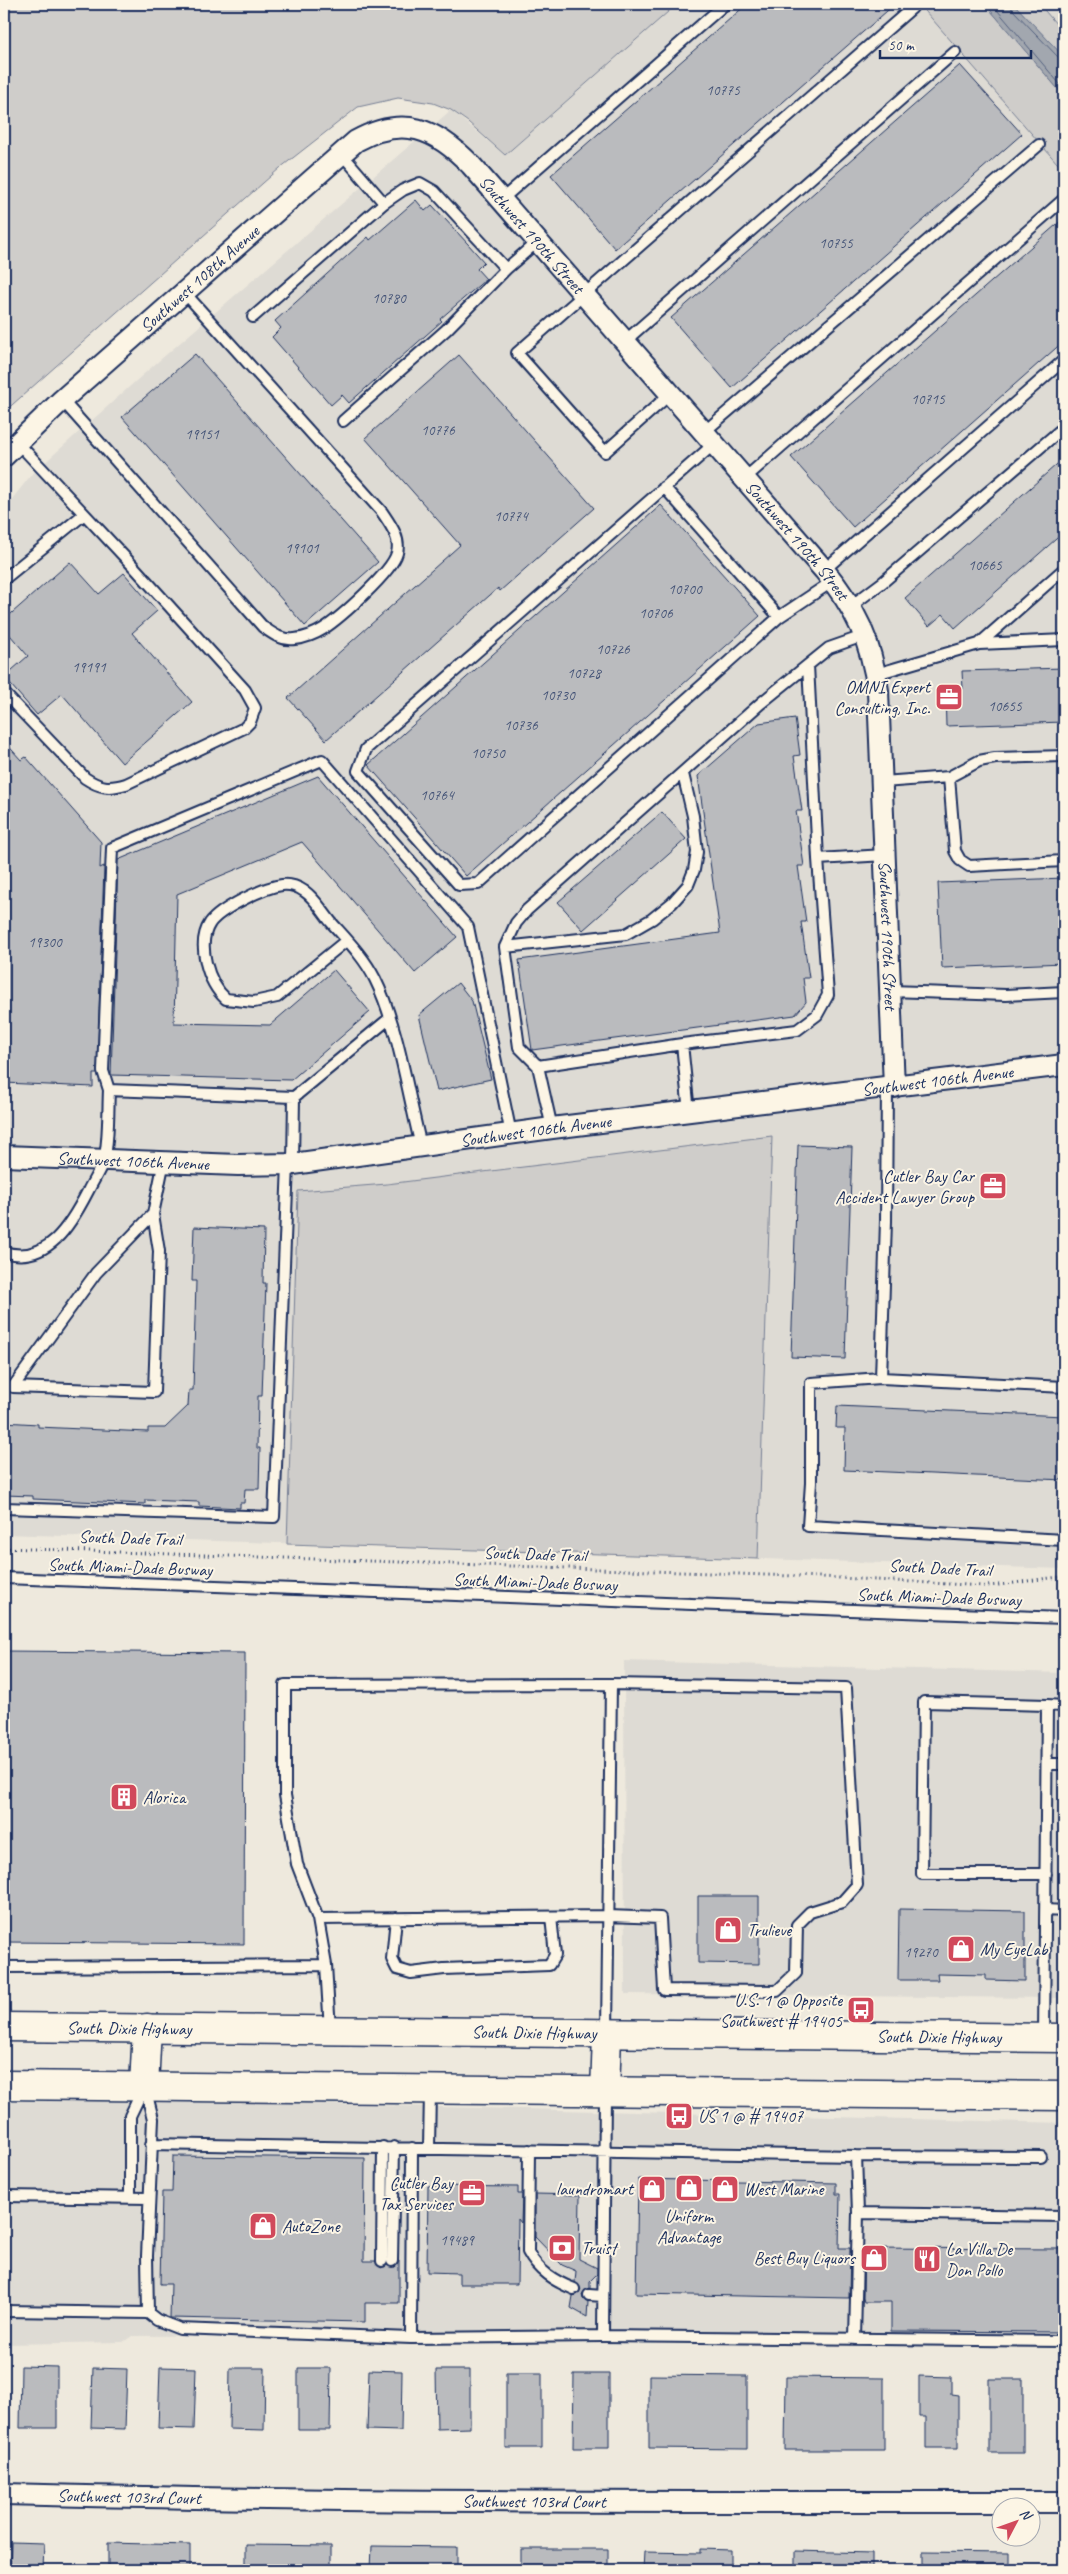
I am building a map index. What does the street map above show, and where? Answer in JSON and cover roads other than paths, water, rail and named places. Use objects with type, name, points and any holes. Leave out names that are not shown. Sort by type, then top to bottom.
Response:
[{"type":"highway","name":"South Dixie Highway","points":[[4,2026],[607,2035],[1054,2039]]},
{"type":"highway","points":[[144,2086],[148,2028]]},
{"type":"highway","points":[[605,2092],[607,2035]]},
{"type":"highway","points":[[4,2084],[1064,2096]]},
{"type":"street","name":"Southwest 108th Avenue","points":[[10,449],[62,400],[341,154],[372,133],[394,126],[408,127]]},
{"type":"street","name":"Southwest 190th Street","points":[[408,127],[442,138],[471,164],[852,606],[866,635],[876,674],[883,782],[891,991],[891,1088]]},
{"type":"street","name":"Southwest 106th Avenue","points":[[4,1156],[238,1165],[290,1164],[552,1128],[891,1088],[1064,1065]]},
{"type":"street","name":"Southwest 103rd Court","points":[[4,2494],[188,2499],[571,2502],[1064,2502]]},
{"type":"lane","points":[[501,200],[725,4]]},
{"type":"lane","points":[[670,394],[604,452],[517,353],[912,8],[908,4]]},
{"type":"lane","points":[[625,341],[955,52]]},
{"type":"lane","points":[[1039,145],[709,438],[664,487],[366,749],[358,771],[459,885],[478,884],[779,616],[828,576],[1064,360]]},
{"type":"lane","points":[[341,154],[384,203]]},
{"type":"lane","points":[[253,317],[384,203],[403,190],[420,184],[434,191],[506,269]]},
{"type":"lane","points":[[744,479],[1064,199]]},
{"type":"lane","points":[[343,421],[446,330],[506,269],[538,242]]},
{"type":"lane","points":[[62,400],[264,628],[278,638],[293,640],[309,636],[324,629],[384,575],[397,553],[398,541],[382,512],[184,292]]},
{"type":"lane","points":[[852,606],[883,582],[1064,427]]},
{"type":"lane","points":[[4,692],[85,778],[99,787],[106,788],[126,784],[244,728],[254,714],[255,708],[245,690],[134,566],[83,515],[10,449]]},
{"type":"lane","points":[[664,487],[779,616]]},
{"type":"lane","points":[[4,579],[83,515]]},
{"type":"lane","points":[[979,644],[1064,569]]},
{"type":"lane","points":[[552,1128],[538,1066],[519,1047],[505,947],[516,922],[527,910],[761,703],[829,648],[866,635]]},
{"type":"lane","points":[[876,674],[979,644],[1064,640]]},
{"type":"lane","points":[[538,1066],[682,1044],[797,1030],[808,1024],[821,1010],[828,995],[818,859],[808,666]]},
{"type":"lane","points":[[883,782],[949,777],[979,761],[995,758],[1064,756]]},
{"type":"lane","points":[[4,1252],[24,1256],[45,1248],[54,1242],[74,1216],[104,1159],[109,1090],[103,1070],[112,848],[322,760],[468,927],[511,1134]]},
{"type":"lane","points":[[505,947],[626,934],[652,919],[672,903],[688,886],[694,870],[697,852],[693,816],[683,774]]},
{"type":"lane","points":[[949,777],[955,851],[965,864],[974,867],[1064,861]]},
{"type":"lane","points":[[818,859],[885,855]]},
{"type":"lane","points":[[348,940],[287,990],[265,1002],[226,999],[210,980],[206,967],[206,935],[214,918],[231,907],[271,888],[284,885],[306,892],[348,940],[374,978],[390,1018],[421,1146]]},
{"type":"lane","points":[[891,991],[1006,995],[1064,992]]},
{"type":"lane","points":[[109,1090],[294,1097],[390,1018]]},
{"type":"lane","points":[[682,1044],[689,1112]]},
{"type":"lane","points":[[881,1378],[891,1088]]},
{"type":"lane","points":[[4,1508],[274,1517],[294,1097]]},
{"type":"lane","points":[[8,1388],[154,1392],[159,1251],[153,1214],[164,1162]]},
{"type":"lane","points":[[8,1388],[96,1273],[113,1253],[153,1214]]},
{"type":"lane","points":[[1064,1387],[881,1378],[811,1382],[811,1482],[808,1526],[1064,1540]]},
{"type":"lane","name":"South Miami-Dade Busway","points":[[4,1578],[1064,1618]]},
{"type":"lane","points":[[607,2035],[611,1684]]},
{"type":"lane","points":[[318,1919],[551,1916],[660,1918],[664,1990],[776,1991],[796,1973],[796,1926],[810,1912],[842,1902],[857,1884],[846,1688],[611,1684],[285,1685],[285,1795],[297,1864],[318,1919],[326,1966],[330,2031]]},
{"type":"lane","points":[[1046,1874],[922,1874],[924,1702],[1064,1706]]},
{"type":"lane","points":[[1048,1705],[1046,1910],[1054,2039]]},
{"type":"lane","points":[[1047,1764],[1064,1764]]},
{"type":"lane","points":[[1046,1910],[1064,1911]]},
{"type":"lane","points":[[396,1918],[392,1959],[397,1969],[411,1973],[444,1969],[549,1965],[555,1955],[551,1916]]},
{"type":"lane","points":[[4,1968],[326,1966]]},
{"type":"lane","points":[[144,2086],[153,2119],[149,2198],[148,2313]]},
{"type":"lane","points":[[130,2197],[130,2116],[144,2086]]},
{"type":"lane","points":[[428,2148],[430,2090]]},
{"type":"lane","points":[[603,2336],[605,2092]]},
{"type":"lane","points":[[151,2144],[856,2156],[1041,2157]]},
{"type":"lane","points":[[383,2147],[387,2261],[394,2147]]},
{"type":"lane","points":[[411,2338],[412,2148]]},
{"type":"lane","points":[[529,2150],[528,2252],[535,2266],[560,2283],[574,2289]]},
{"type":"lane","points":[[855,2339],[858,2213],[856,2156]]},
{"type":"lane","points":[[4,2196],[149,2198]]},
{"type":"lane","points":[[858,2213],[1064,2216]]},
{"type":"lane","points":[[589,2295],[603,2296]]},
{"type":"lane","points":[[4,2311],[148,2313],[156,2320],[180,2329],[411,2338],[603,2336],[1064,2341]]},
{"type":"water","points":[[985,4],[1014,4],[1064,57],[1064,96]]},
{"type":"place","name":"OMNI Expert Consulting, Inc.","points":[[949,697]]},
{"type":"place","name":"Cutler Bay Car Accident Lawyer Group","points":[[993,1186]]},
{"type":"place","name":"Alorica","points":[[124,1797]]},
{"type":"place","name":"Trulieve","points":[[728,1930]]},
{"type":"place","name":"My EyeLab","points":[[961,1949]]},
{"type":"place","name":"U.S. 1 @ Opposite Southwest # 19405","points":[[861,2010]]},
{"type":"place","name":"US 1 @ # 19407","points":[[679,2116]]},
{"type":"place","name":"Uniform Advantage","points":[[689,2188]]},
{"type":"place","name":"laundromart","points":[[652,2189]]},
{"type":"place","name":"West Marine","points":[[725,2189]]},
{"type":"place","name":"Cutler Bay Tax Services","points":[[472,2193]]},
{"type":"place","name":"AutoZone","points":[[263,2226]]},
{"type":"place","name":"Truist","points":[[562,2248]]},
{"type":"place","name":"Best Buy Liquors","points":[[874,2258]]},
{"type":"place","name":"La Villa De Don Pollo","points":[[927,2259]]}]
